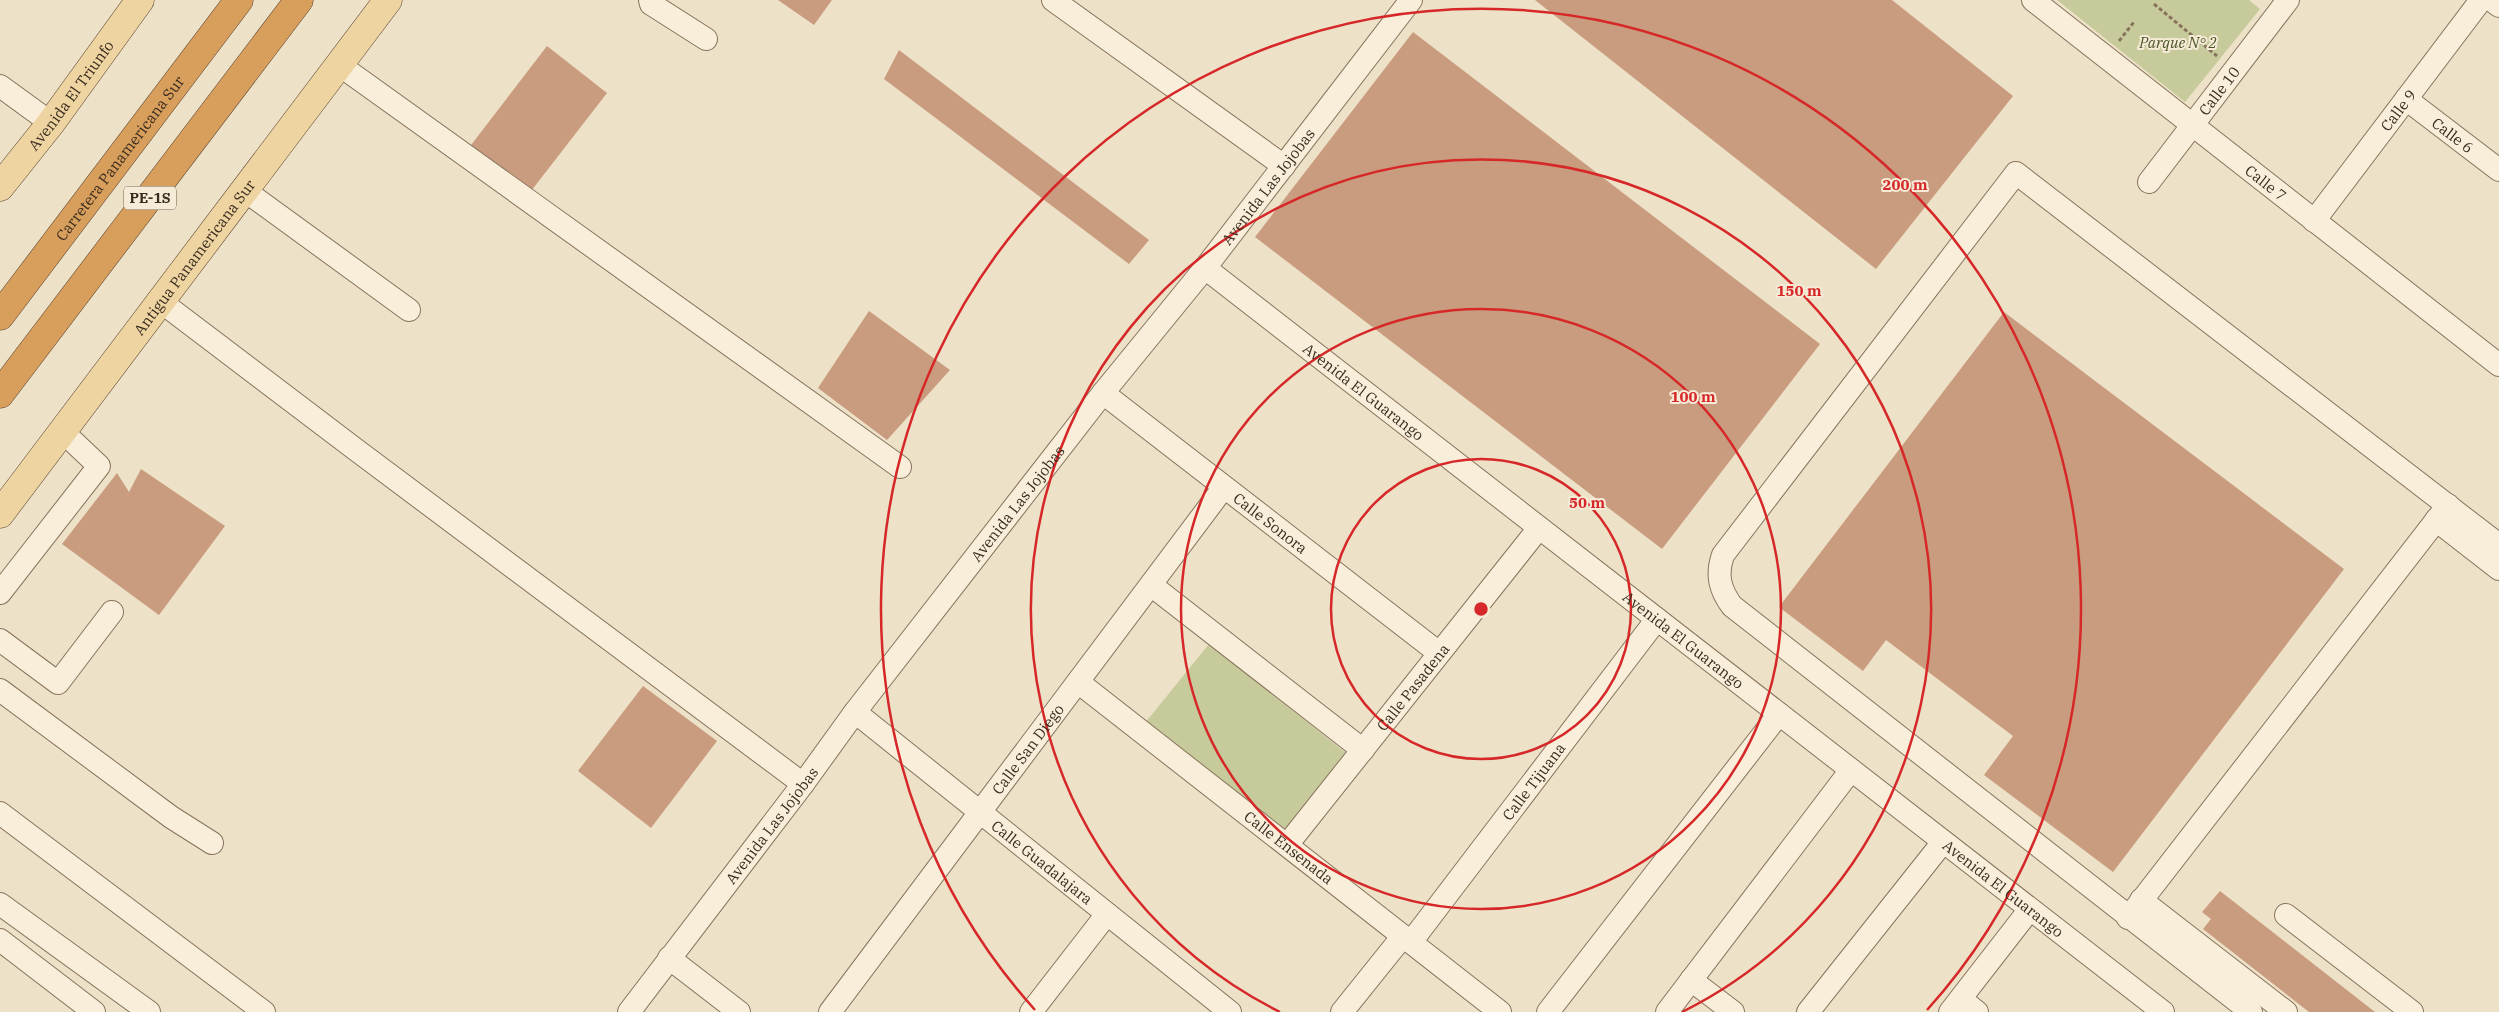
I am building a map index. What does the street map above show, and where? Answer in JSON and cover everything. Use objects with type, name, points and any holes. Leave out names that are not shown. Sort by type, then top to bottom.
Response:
[{"type":"highway","name":"Carretera Panamericana Sur","points":[[0,316],[239,0]]},
{"type":"highway","name":"PE-1S","points":[[0,394],[299,0]]},
{"type":"main road","name":"Avenida El Triunfo","points":[[0,187],[51,123],[140,0]]},
{"type":"main road","name":"Antigua Panamericana Sur","points":[[0,514],[388,0]]},
{"type":"street","points":[[650,0],[651,4],[706,39]]},
{"type":"street","points":[[1053,0],[1284,166]]},
{"type":"street","name":"Avenida Las Jojobas","points":[[628,1012],[803,784],[855,712],[1103,393],[1205,268],[1411,0]]},
{"type":"street","name":"Calle 7","points":[[2033,0],[2499,365]]},
{"type":"street","name":"Calle 9","points":[[2314,221],[2481,0]]},
{"type":"street","points":[[2491,0],[2499,6]]},
{"type":"street","name":"Calle 10","points":[[2149,182],[2286,1]]},
{"type":"street","points":[[338,64],[900,467]]},
{"type":"street","points":[[0,86],[51,123]]},
{"type":"street","name":"Calle 6","points":[[2406,99],[2499,170]]},
{"type":"street","points":[[2286,1012],[2134,909],[1732,606],[1725,597],[1719,577],[1723,555],[2016,172],[2442,513],[2499,569]]},
{"type":"street","points":[[244,190],[409,310]]},
{"type":"street","name":"Avenida El Guarango","points":[[1205,268],[2162,1012]]},
{"type":"street","points":[[160,300],[359,452],[803,784]]},
{"type":"street","name":"Calle Sonora","points":[[1103,393],[1439,653]]},
{"type":"street","points":[[0,593],[99,466],[62,431]]},
{"type":"street","name":"Calle San Diego","points":[[830,1012],[1224,487]]},
{"type":"street","points":[[2442,513],[2499,544]]},
{"type":"street","points":[[2134,909],[2442,513]]},
{"type":"street","name":"Calle Pasadena","points":[[1286,845],[1539,528]]},
{"type":"street","points":[[1151,585],[1362,750]]},
{"type":"street","points":[[0,640],[58,683],[112,612]]},
{"type":"street","name":"Calle Tijuana","points":[[1342,1012],[1407,939],[1657,620]]},
{"type":"street","name":"Calle Ensenada","points":[[1078,682],[1500,1012]]},
{"type":"street","points":[[0,690],[171,817],[212,843]]},
{"type":"street","name":"Calle Guadalajara","points":[[855,712],[1230,1012]]},
{"type":"street","points":[[1548,1012],[1779,714]]},
{"type":"street","points":[[1667,1012],[1851,770]]},
{"type":"street","points":[[0,813],[264,1012]]},
{"type":"street","points":[[1808,1012],[1943,842]]},
{"type":"street","points":[[0,904],[149,1012]]},
{"type":"street","points":[[1962,1008],[2030,909]]},
{"type":"street","points":[[2134,909],[2251,1012]]},
{"type":"street","points":[[1031,1012],[1107,914]]},
{"type":"street","points":[[2286,915],[2412,1012]]},
{"type":"street","points":[[0,940],[94,1012]]},
{"type":"street","points":[[669,958],[739,1012]]},
{"type":"street","points":[[1691,980],[1733,1012]]},
{"type":"path","points":[[2154,4],[2217,56]]},
{"type":"path","points":[[2116,44],[2134,22]]},
{"type":"green space","name":"Parque N° 2","points":[[2057,0],[2249,0],[2260,9],[2185,102]]},
{"type":"green space","points":[[1209,644],[1346,753],[1283,832],[1145,723]]},
{"type":"building","points":[[778,0],[832,0],[814,25]]},
{"type":"building","points":[[1535,0],[1892,0],[2013,96],[1876,269]]},
{"type":"building","points":[[1413,32],[1820,344],[1662,549],[1255,237]]},
{"type":"building","points":[[547,46],[607,93],[528,195],[468,149]]},
{"type":"building","points":[[899,50],[1149,240],[1129,264],[884,79]]},
{"type":"building","points":[[869,311],[950,370],[887,440],[818,388]]},
{"type":"building","points":[[2004,312],[2344,569],[2113,872],[1984,775],[2013,736],[1886,640],[1863,671],[1779,607]]},
{"type":"building","points":[[141,469],[225,526],[159,615],[62,544],[117,473],[129,492]]},
{"type":"building","points":[[643,686],[717,741],[651,828],[578,771]]},
{"type":"building","points":[[2220,891],[2375,1012],[2309,1012],[2203,929],[2211,919],[2202,912]]}]
